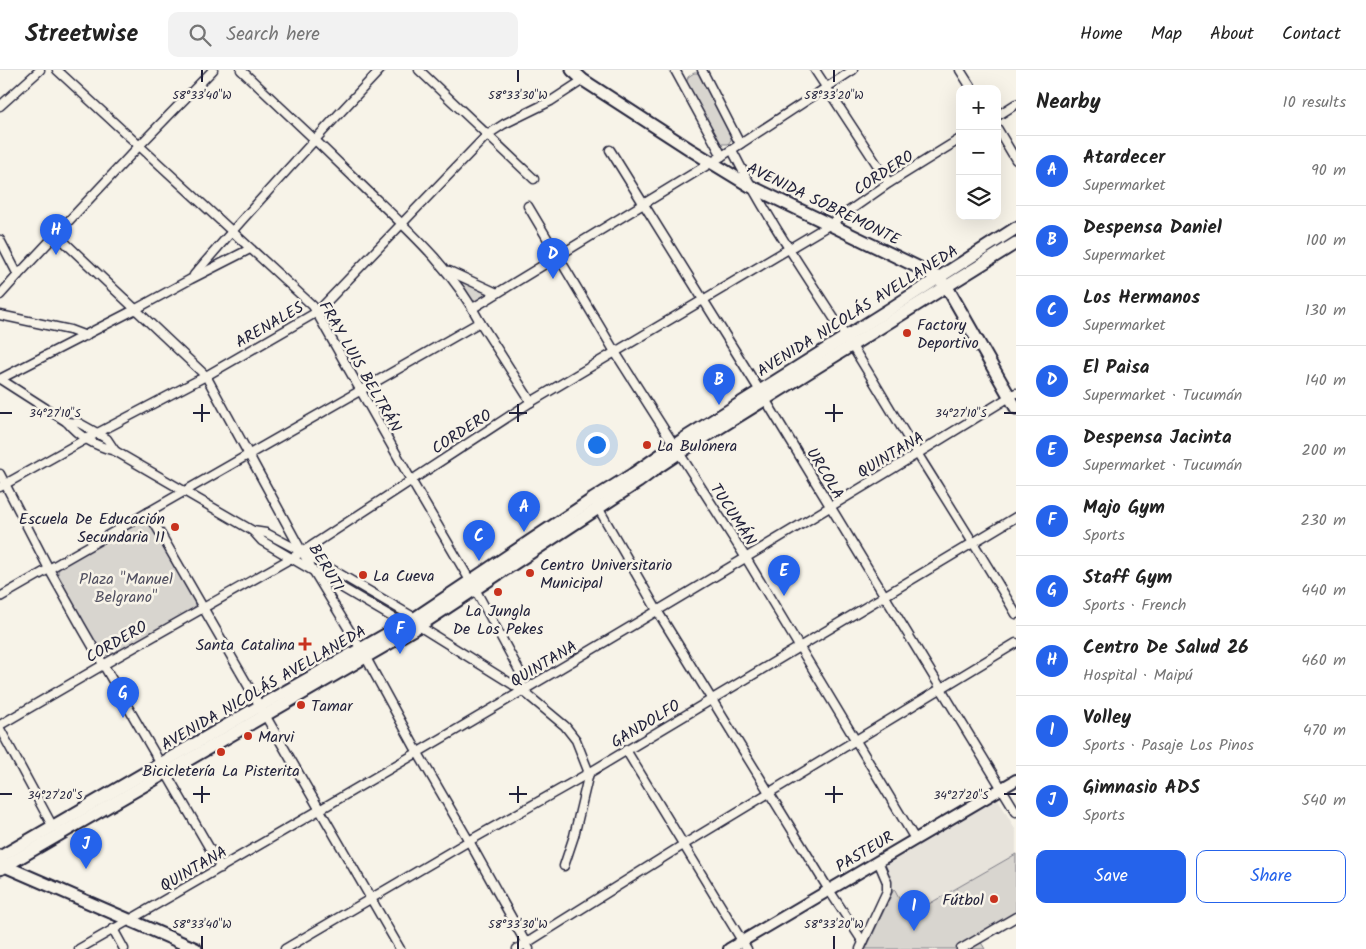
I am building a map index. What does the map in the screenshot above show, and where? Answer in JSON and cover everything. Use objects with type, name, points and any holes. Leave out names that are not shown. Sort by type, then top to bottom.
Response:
[{"type":"main road","name":"AVENIDA SOBREMONTE","points":[[572,70],[583,80],[750,186],[938,278],[946,287],[1013,395],[1016,408]]},
{"type":"main road","name":"AVENIDA NICOLÁS AVELLANEDA","points":[[849,341],[938,278],[1016,228]]},
{"type":"main road","name":"AVENIDA NICOLÁS AVELLANEDA","points":[[1,864],[262,710],[417,622],[595,503],[633,474],[676,450],[849,341],[946,287],[1016,243]]},
{"type":"main road","name":"AVENIDA NICOLÁS AVELLANEDA","points":[[363,653],[404,624],[417,622]]},
{"type":"main road","name":"AVENIDA NICOLÁS AVELLANEDA","points":[[1,864],[53,826],[163,769]]},
{"type":"main road","points":[[1,864],[196,949]]},
{"type":"street","points":[[0,106],[40,70]]},
{"type":"street","name":"FRAY LUIS BELTRÁN","points":[[57,70],[313,306],[411,480],[473,585],[520,672],[523,690]]},
{"type":"street","points":[[0,295],[213,70]]},
{"type":"street","points":[[241,70],[315,139],[447,270],[474,308],[480,322],[531,402]]},
{"type":"street","points":[[191,279],[231,231],[380,70]]},
{"type":"street","points":[[419,70],[534,178]]},
{"type":"street","points":[[675,70],[722,156]]},
{"type":"street","points":[[702,70],[740,144]]},
{"type":"street","points":[[815,70],[890,183]]},
{"type":"street","points":[[474,308],[732,150],[853,70]]},
{"type":"street","points":[[960,70],[969,85]]},
{"type":"street","name":"ARENALES","points":[[3,486],[97,433],[206,376],[317,312],[488,135],[504,124],[551,101],[583,80]]},
{"type":"street","points":[[1001,113],[1016,104]]},
{"type":"street","points":[[998,130],[1016,160]]},
{"type":"street","name":"CORDERO","points":[[0,727],[103,665],[302,552],[531,402],[789,250],[890,183],[956,142]]},
{"type":"street","name":"URCOLA","points":[[610,150],[942,688],[1016,812]]},
{"type":"street","points":[[732,150],[750,186],[789,250],[849,341],[974,542],[1016,614]]},
{"type":"street","name":"TUCUMÁN","points":[[528,206],[615,352],[746,558],[915,839]]},
{"type":"street","name":"BERUTI","points":[[56,235],[206,376],[302,552],[363,653],[528,946]]},
{"type":"street","points":[[0,240],[18,275]]},
{"type":"street","points":[[0,379],[136,310],[250,249]]},
{"type":"street","points":[[447,270],[497,293]]},
{"type":"street","points":[[0,315],[70,330],[86,336]]},
{"type":"street","points":[[0,597],[480,322]]},
{"type":"street","points":[[0,379],[67,422],[74,431],[86,439],[115,451],[253,530],[266,533],[302,552],[417,622],[523,690],[567,728],[576,740],[589,773],[574,836],[564,866]]},
{"type":"street","name":"QUINTANA","points":[[79,949],[320,811],[658,612],[1013,395]]},
{"type":"street","points":[[67,422],[79,423],[97,433],[107,440],[115,451]]},
{"type":"street","points":[[0,474],[3,486],[49,569],[221,868]]},
{"type":"street","points":[[595,503],[658,612],[861,942]]},
{"type":"street","points":[[148,512],[400,949]]},
{"type":"street","name":"GANDOLFO","points":[[285,949],[469,840],[589,773],[1016,517]]},
{"type":"street","points":[[253,530],[262,541],[404,624]]},
{"type":"street","points":[[517,949],[528,946],[683,845],[1016,643]]},
{"type":"street","points":[[0,727],[53,826]]},
{"type":"street","points":[[626,750],[744,945]]},
{"type":"street","name":"PASTEUR","points":[[728,949],[744,945],[829,890],[1016,780]]},
{"type":"street","points":[[855,949],[861,942],[887,891],[887,882],[878,861]]},
{"type":"street","points":[[961,949],[1016,917]]},
{"type":"street","points":[[113,930],[124,949]]},
{"type":"shaded area","points":[[997,797],[1016,831],[1016,854],[908,916],[882,863]]},
{"type":"green space","points":[[698,73],[701,76],[731,135],[731,140],[728,144],[720,144],[686,84],[688,77]]},
{"type":"green space","points":[[461,280],[484,290],[486,296],[473,303],[460,283]]},
{"type":"green space","name":"Plaza \"Manuel Belgrano\"","points":[[144,520],[149,523],[194,601],[195,606],[111,655],[104,655],[58,576],[58,571],[61,566],[139,521]]},
{"type":"green space","points":[[1016,854],[1016,917],[979,939],[985,949],[866,949],[894,889],[908,916]]},
{"type":"place","name":"Centro De Salud 26","points":[[56,255]]},
{"type":"place","name":"El Paisa","points":[[553,279]]},
{"type":"place","name":"Factory Deportivo","points":[[907,333]]},
{"type":"place","name":"Despensa Daniel","points":[[719,405]]},
{"type":"place","name":"La Bulonera","points":[[647,445]]},
{"type":"place","name":"Escuela De Educación Secundaria 11","points":[[175,527]]},
{"type":"place","name":"Atardecer","points":[[524,532]]},
{"type":"place","name":"Los Hermanos","points":[[479,561]]},
{"type":"place","name":"Centro Universitario Municipal","points":[[530,573]]},
{"type":"place","name":"La Cueva","points":[[363,575]]},
{"type":"place","name":"La Jungla De Los Pekes","points":[[498,592]]},
{"type":"place","name":"Despensa Jacinta","points":[[784,596]]},
{"type":"place","name":"Santa Catalina","points":[[305,644]]},
{"type":"place","name":"Majo Gym","points":[[400,654]]},
{"type":"place","name":"Tamar","points":[[301,705]]},
{"type":"place","name":"Staff Gym","points":[[123,718]]},
{"type":"place","name":"Marvi","points":[[248,736]]},
{"type":"place","name":"Bicicletería La Pisterita","points":[[221,752]]},
{"type":"place","name":"Gimnasio ADS","points":[[86,869]]},
{"type":"place","name":"Fútbol","points":[[994,899]]},
{"type":"place","name":"Volley","points":[[914,931]]}]
